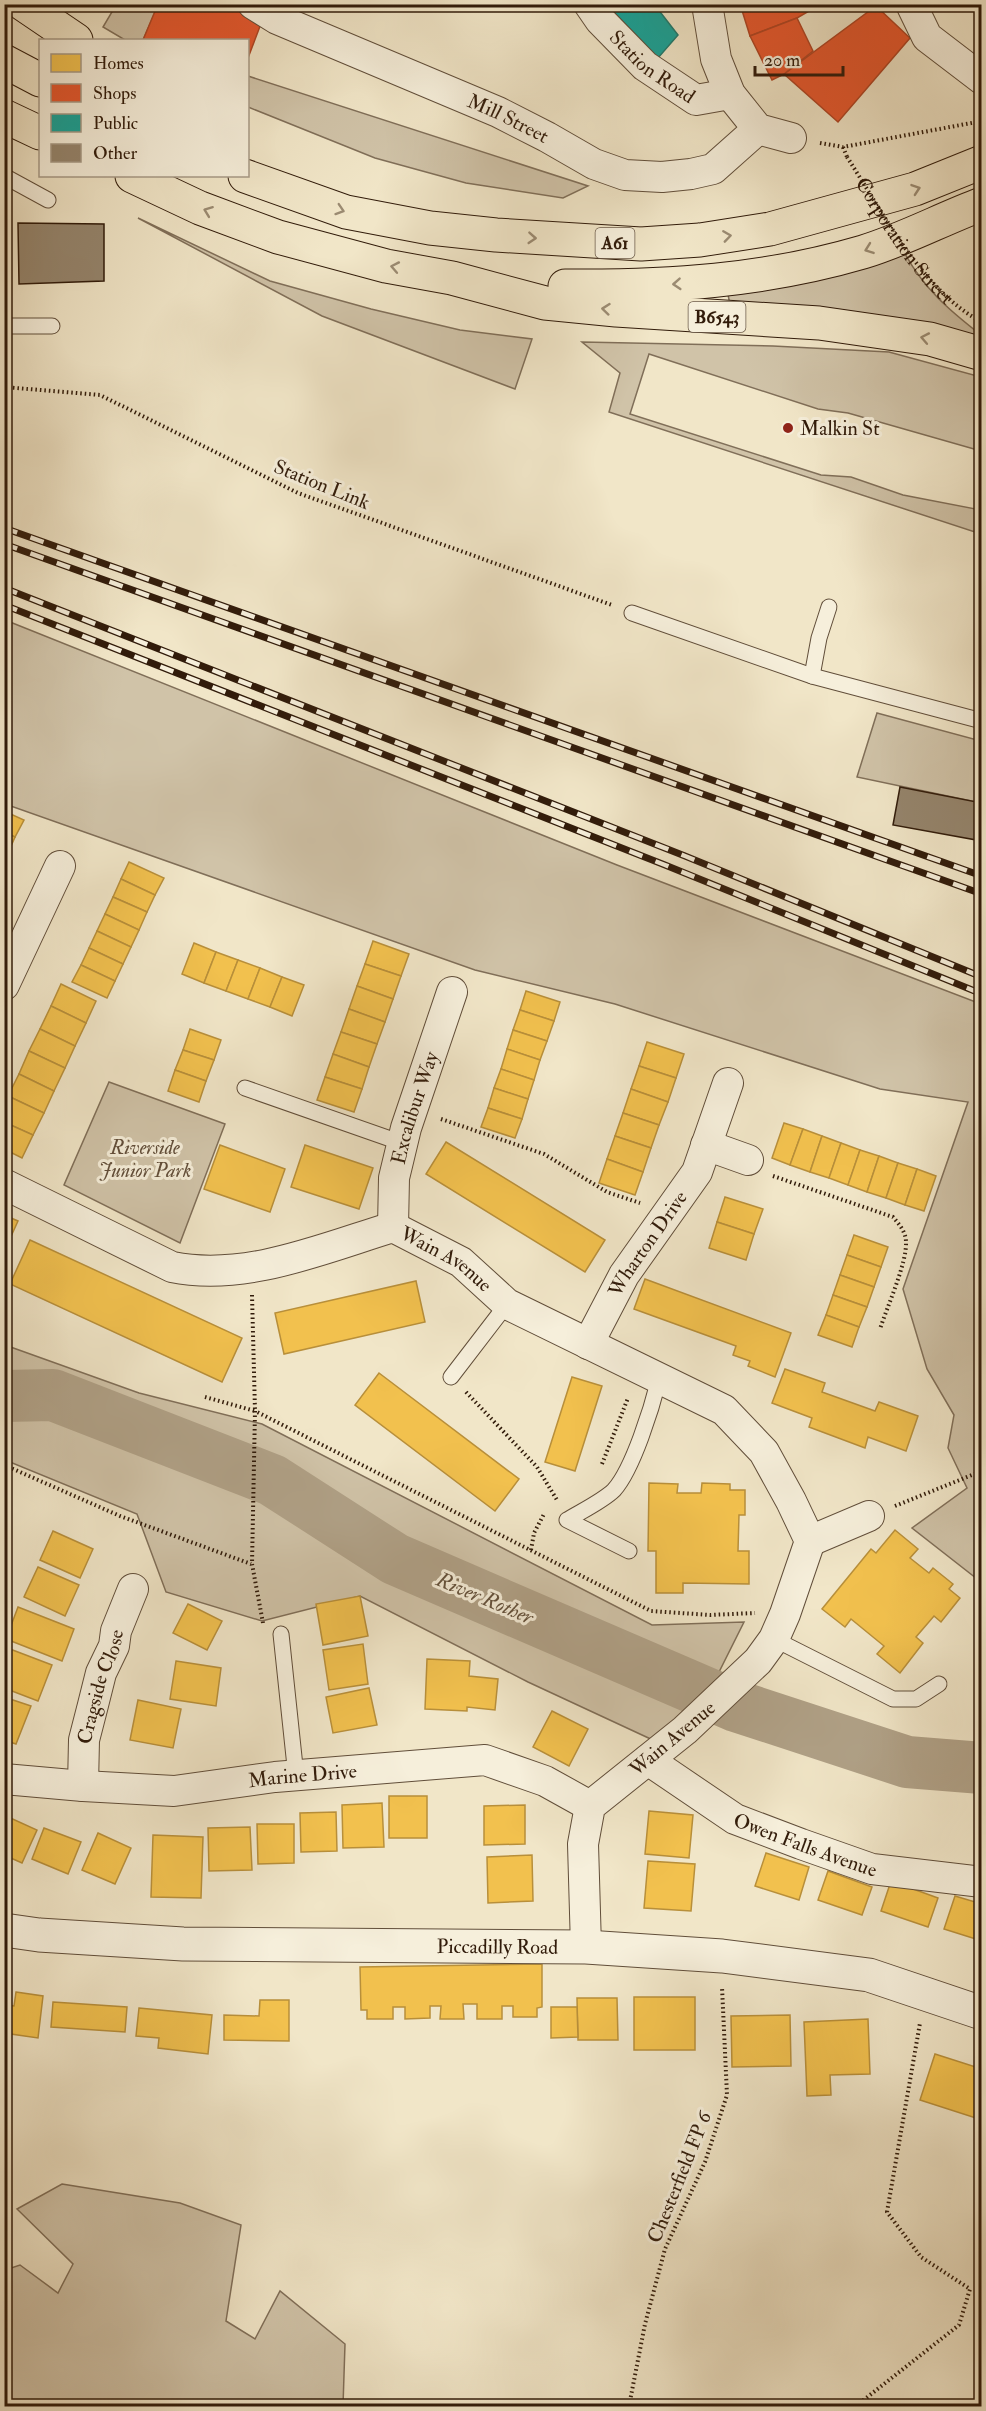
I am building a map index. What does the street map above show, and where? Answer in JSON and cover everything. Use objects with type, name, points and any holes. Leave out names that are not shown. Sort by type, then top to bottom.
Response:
[{"type":"highway","points":[[23,4],[75,39]]},
{"type":"highway","points":[[4,61],[39,79]]},
{"type":"highway","points":[[4,116],[39,133]]},
{"type":"highway","points":[[249,160],[299,195]]},
{"type":"highway","name":"A61","points":[[248,177],[346,212],[430,228],[507,236],[641,244],[700,240],[770,229],[915,189],[981,162]]},
{"type":"highway","name":"A61","points":[[134,177],[200,208],[278,237],[387,266],[453,278],[547,285],[672,285],[730,280],[814,265],[866,251],[981,204]]},
{"type":"highway","name":"B6543","points":[[453,278],[545,303],[616,310],[819,323],[930,339],[981,354]]},
{"type":"street","name":"Mill Street","points":[[254,4],[277,19],[498,112],[594,164],[625,175],[662,177],[713,169],[758,129]]},
{"type":"street","name":"Station Road","points":[[589,4],[600,20],[645,66],[696,100],[730,94]]},
{"type":"street","points":[[707,4],[716,59],[730,94],[758,129],[790,138]]},
{"type":"street","points":[[911,4],[927,37],[977,83]]},
{"type":"street","points":[[4,985],[60,866]]},
{"type":"street","name":"Excalibur Way","points":[[393,1227],[394,1178],[402,1143],[452,992]]},
{"type":"street","name":"Wharton Drive","points":[[588,1344],[624,1275],[697,1172],[728,1083]]},
{"type":"street","points":[[706,1145],[756,1167]]},
{"type":"street","name":"Wain Avenue","points":[[4,1184],[172,1267],[193,1271],[251,1267],[393,1227],[460,1262],[507,1304],[724,1410],[764,1452],[810,1541],[773,1638],[685,1730],[590,1806]]},
{"type":"street","points":[[810,1541],[869,1516]]},
{"type":"street","name":"Cragside Close","points":[[83,1786],[84,1740],[101,1673],[114,1646],[116,1630],[133,1589]]},
{"type":"street","name":"Marine Drive","points":[[4,1779],[174,1791],[296,1776],[485,1760],[546,1781],[590,1806]]},
{"type":"street","name":"Owen Falls Avenue","points":[[648,1760],[735,1819],[801,1844],[872,1869],[981,1882]]},
{"type":"street","points":[[586,1947],[584,1844],[590,1806]]},
{"type":"street","name":"Piccadilly Road","points":[[4,1930],[39,1935],[183,1944],[586,1947],[722,1956],[869,1975],[981,2013]]},
{"type":"lane","points":[[4,176],[48,200]]},
{"type":"lane","points":[[4,326],[52,326]]},
{"type":"lane","points":[[813,676],[819,638],[829,607]]},
{"type":"lane","points":[[633,613],[813,676],[981,721]]},
{"type":"lane","points":[[245,1088],[402,1143]]},
{"type":"lane","points":[[451,1377],[507,1304]]},
{"type":"lane","points":[[629,1551],[567,1521],[614,1490],[629,1465],[651,1411],[649,1374]]},
{"type":"lane","points":[[281,1634],[296,1776]]},
{"type":"lane","points":[[773,1638],[893,1699],[916,1699],[939,1684]]},
{"type":"path","name":"Corporation Street","points":[[981,121],[843,147],[847,157],[918,265],[940,292],[957,307],[981,321]]},
{"type":"path","name":"Station Link","points":[[4,387],[100,395],[298,493],[633,613]]},
{"type":"path","points":[[412,1109],[544,1154],[607,1192],[670,1213]]},
{"type":"path","points":[[756,1167],[893,1217],[901,1227],[906,1240],[904,1257],[880,1329]]},
{"type":"path","points":[[4,1465],[120,1516],[252,1564],[256,1426],[251,1267]]},
{"type":"path","points":[[596,1472],[602,1465],[649,1374]]},
{"type":"path","points":[[451,1377],[537,1467],[558,1498],[544,1514],[534,1533],[531,1550]]},
{"type":"path","points":[[205,1396],[255,1411],[651,1611],[710,1615],[734,1612],[773,1638]]},
{"type":"path","points":[[869,1516],[981,1471]]},
{"type":"path","name":"Chesterfield FP 6","points":[[629,2406],[645,2324],[665,2248],[705,2162],[727,2094],[722,1956]]},
{"type":"path","points":[[856,2406],[959,2325],[970,2289],[921,2257],[887,2212],[925,1993]]},
{"type":"green space","points":[[116,5],[143,5],[156,10],[143,39],[123,39],[103,27]]},
{"type":"green space","points":[[249,76],[588,186],[563,198],[466,183],[375,158],[249,107]]},
{"type":"green space","points":[[138,218],[270,281],[371,309],[460,330],[532,339],[515,389],[322,316]]},
{"type":"green space","points":[[904,252],[929,288],[948,308],[981,335],[981,338],[730,305],[727,289]]},
{"type":"green space","points":[[582,342],[773,346],[889,352],[981,377],[981,451],[848,413],[818,409],[649,354],[630,414],[821,475],[851,477],[903,495],[981,510],[981,534],[609,412],[620,373]]},
{"type":"green space","points":[[5,620],[617,865],[981,1004],[981,1582],[912,1528],[967,1488],[948,1448],[954,1415],[927,1369],[903,1289],[968,1102],[880,1089],[615,1004],[475,970],[5,804]]},
{"type":"green space","points":[[877,713],[981,741],[981,803],[857,777]]},
{"type":"green space","name":"Riverside Junior Park","points":[[109,1082],[225,1124],[180,1243],[64,1185]]},
{"type":"green space","points":[[5,1345],[139,1393],[262,1424],[652,1625],[744,1622],[716,1678],[655,1741],[528,1682],[360,1596],[262,1621],[166,1592],[137,1514],[5,1460]]},
{"type":"green space","points":[[62,2184],[180,2203],[241,2225],[226,2321],[255,2339],[280,2291],[345,2344],[343,2406],[5,2406],[5,2270],[20,2265],[58,2293],[73,2264],[17,2209]]},
{"type":"building: Homes","points":[[4,811],[24,820],[15,837],[4,832]]},
{"type":"building: Homes","points":[[4,832],[15,837],[7,855],[4,854]]},
{"type":"building: Homes","points":[[129,862],[164,878],[155,895],[121,879]]},
{"type":"building: Homes","points":[[121,879],[155,895],[147,912],[113,897]]},
{"type":"building: Homes","points":[[113,897],[147,912],[139,930],[105,914]]},
{"type":"building: Homes","points":[[105,914],[139,930],[131,947],[97,931]]},
{"type":"building: Homes","points":[[97,931],[131,947],[123,964],[89,948]]},
{"type":"building: Homes","points":[[373,941],[409,954],[401,976],[365,964]]},
{"type":"building: Homes","points":[[194,943],[216,952],[204,983],[182,974]]},
{"type":"building: Homes","points":[[89,948],[123,964],[115,981],[81,965]]},
{"type":"building: Homes","points":[[216,952],[238,960],[226,991],[204,983]]},
{"type":"building: Homes","points":[[238,960],[260,968],[248,999],[226,991]]},
{"type":"building: Homes","points":[[365,964],[401,976],[393,999],[357,986]]},
{"type":"building: Homes","points":[[81,965],[115,981],[107,998],[72,982]]},
{"type":"building: Homes","points":[[260,968],[282,977],[270,1007],[248,999]]},
{"type":"building: Homes","points":[[282,977],[304,985],[292,1016],[270,1007]]},
{"type":"building: Homes","points":[[61,984],[96,1001],[86,1023],[51,1006]]},
{"type":"building: Homes","points":[[357,986],[393,999],[385,1022],[349,1009]]},
{"type":"building: Homes","points":[[526,991],[560,1002],[554,1021],[520,1010]]},
{"type":"building: Homes","points":[[51,1006],[86,1023],[75,1046],[40,1029]]},
{"type":"building: Homes","points":[[349,1009],[385,1022],[377,1044],[341,1032]]},
{"type":"building: Homes","points":[[520,1010],[554,1021],[547,1041],[513,1030]]},
{"type":"building: Homes","points":[[40,1029],[75,1046],[65,1068],[29,1051]]},
{"type":"building: Homes","points":[[190,1029],[221,1040],[214,1060],[183,1050]]},
{"type":"building: Homes","points":[[513,1030],[547,1041],[540,1060],[507,1049]]},
{"type":"building: Homes","points":[[341,1032],[377,1044],[369,1067],[333,1054]]},
{"type":"building: Homes","points":[[647,1042],[684,1054],[676,1078],[639,1066]]},
{"type":"building: Homes","points":[[507,1049],[540,1060],[534,1080],[501,1069]]},
{"type":"building: Homes","points":[[183,1050],[214,1060],[206,1081],[175,1070]]},
{"type":"building: Homes","points":[[29,1051],[65,1068],[54,1091],[19,1074]]},
{"type":"building: Homes","points":[[333,1054],[369,1067],[362,1089],[325,1077]]},
{"type":"building: Homes","points":[[639,1066],[676,1078],[668,1102],[631,1089]]},
{"type":"building: Homes","points":[[501,1069],[534,1080],[528,1099],[494,1088]]},
{"type":"building: Homes","points":[[175,1070],[206,1081],[199,1102],[168,1091]]},
{"type":"building: Homes","points":[[19,1074],[54,1091],[44,1113],[8,1096]]},
{"type":"building: Homes","points":[[325,1077],[362,1089],[354,1112],[317,1100]]},
{"type":"building: Homes","points":[[494,1088],[528,1099],[522,1119],[488,1108]]},
{"type":"building: Homes","points":[[631,1089],[668,1102],[659,1125],[623,1113]]},
{"type":"building: Homes","points":[[8,1096],[44,1113],[33,1135],[4,1122],[4,1104]]},
{"type":"building: Homes","points":[[488,1108],[522,1119],[515,1138],[481,1127]]},
{"type":"building: Homes","points":[[623,1113],[659,1125],[651,1148],[615,1136]]},
{"type":"building: Homes","points":[[4,1122],[33,1135],[22,1158],[4,1149]]},
{"type":"building: Homes","points":[[784,1123],[803,1129],[790,1165],[772,1158]]},
{"type":"building: Homes","points":[[803,1129],[822,1136],[810,1172],[790,1165]]},
{"type":"building: Homes","points":[[615,1136],[651,1148],[643,1172],[607,1159]]},
{"type":"building: Homes","points":[[822,1136],[841,1143],[829,1178],[810,1172]]},
{"type":"building: Homes","points":[[446,1142],[605,1240],[585,1272],[426,1174]]},
{"type":"building: Homes","points":[[841,1143],[860,1150],[848,1185],[829,1178]]},
{"type":"building: Homes","points":[[220,1145],[285,1169],[270,1212],[204,1189]]},
{"type":"building: Homes","points":[[305,1145],[373,1168],[359,1209],[291,1187]]},
{"type":"building: Homes","points":[[860,1150],[879,1156],[867,1192],[848,1185]]},
{"type":"building: Homes","points":[[879,1156],[898,1163],[886,1198],[867,1192]]},
{"type":"building: Homes","points":[[607,1159],[643,1172],[635,1195],[599,1183]]},
{"type":"building: Homes","points":[[898,1163],[917,1169],[905,1205],[886,1198]]},
{"type":"building: Homes","points":[[917,1169],[936,1176],[924,1211],[905,1205]]},
{"type":"building: Homes","points":[[725,1197],[763,1209],[754,1234],[717,1222]]},
{"type":"building: Homes","points":[[4,1215],[18,1221],[4,1252]]},
{"type":"building: Homes","points":[[717,1222],[754,1234],[746,1260],[709,1248]]},
{"type":"building: Homes","points":[[854,1235],[888,1247],[881,1267],[847,1255]]},
{"type":"building: Homes","points":[[30,1240],[242,1338],[222,1382],[10,1284]]},
{"type":"building: Homes","points":[[847,1255],[881,1267],[874,1287],[840,1275]]},
{"type":"building: Homes","points":[[840,1275],[874,1287],[867,1307],[833,1295]]},
{"type":"building: Homes","points":[[645,1279],[791,1333],[775,1377],[748,1366],[750,1361],[733,1355],[736,1346],[634,1309]]},
{"type":"building: Homes","points":[[416,1281],[425,1322],[284,1354],[275,1313]]},
{"type":"building: Homes","points":[[833,1295],[867,1307],[859,1327],[826,1315]]},
{"type":"building: Homes","points":[[826,1315],[859,1327],[852,1347],[818,1335]]},
{"type":"building: Homes","points":[[785,1369],[825,1383],[822,1392],[875,1411],[879,1402],[918,1416],[906,1451],[868,1437],[865,1448],[809,1427],[812,1418],[772,1403]]},
{"type":"building: Homes","points":[[379,1373],[519,1479],[495,1511],[355,1405]]},
{"type":"building: Homes","points":[[572,1377],[602,1386],[575,1471],[545,1462]]},
{"type":"building: Homes","points":[[649,1483],[678,1484],[677,1493],[701,1493],[702,1483],[730,1484],[730,1490],[745,1490],[745,1515],[739,1515],[738,1551],[749,1551],[749,1584],[683,1583],[683,1593],[656,1593],[656,1551],[648,1551]]},
{"type":"building: Homes","points":[[895,1530],[918,1549],[910,1558],[929,1573],[933,1568],[953,1584],[949,1589],[960,1598],[941,1622],[934,1616],[916,1637],[923,1643],[900,1673],[877,1654],[884,1646],[851,1619],[845,1627],[822,1609],[871,1549],[876,1553]]},
{"type":"building: Homes","points":[[53,1531],[93,1549],[80,1578],[40,1560]]},
{"type":"building: Homes","points":[[38,1567],[79,1585],[65,1616],[24,1597]]},
{"type":"building: Homes","points":[[360,1596],[368,1636],[323,1645],[316,1604]]},
{"type":"building: Homes","points":[[188,1604],[222,1621],[207,1650],[173,1633]]},
{"type":"building: Homes","points":[[18,1607],[74,1629],[62,1661],[6,1639]]},
{"type":"building: Homes","points":[[363,1644],[368,1684],[329,1690],[323,1650]]},
{"type":"building: Homes","points":[[10,1649],[52,1665],[38,1701],[4,1688],[4,1663]]},
{"type":"building: Homes","points":[[427,1659],[470,1661],[469,1676],[498,1679],[495,1710],[467,1707],[467,1711],[425,1709]]},
{"type":"building: Homes","points":[[176,1661],[221,1668],[216,1706],[170,1699]]},
{"type":"building: Homes","points":[[369,1688],[377,1725],[333,1733],[326,1697]]},
{"type":"building: Homes","points":[[4,1697],[31,1706],[16,1744],[4,1740]]},
{"type":"building: Homes","points":[[138,1700],[181,1709],[173,1748],[130,1740]]},
{"type":"building: Homes","points":[[552,1711],[588,1729],[569,1766],[533,1747]]},
{"type":"building: Homes","points":[[389,1796],[427,1796],[427,1838],[389,1838]]},
{"type":"building: Homes","points":[[382,1803],[384,1847],[343,1848],[342,1805]]},
{"type":"building: Homes","points":[[525,1805],[525,1844],[484,1845],[484,1806]]},
{"type":"building: Homes","points":[[649,1811],[693,1815],[689,1858],[645,1854]]},
{"type":"building: Homes","points":[[336,1812],[337,1851],[301,1852],[300,1813]]},
{"type":"building: Homes","points":[[6,1816],[37,1830],[22,1863],[4,1855]]},
{"type":"building: Homes","points":[[257,1824],[294,1824],[294,1863],[258,1864]]},
{"type":"building: Homes","points":[[250,1827],[252,1870],[209,1871],[208,1828]]},
{"type":"building: Homes","points":[[44,1828],[81,1842],[68,1874],[32,1859]]},
{"type":"building: Homes","points":[[98,1833],[131,1848],[115,1884],[82,1870]]},
{"type":"building: Homes","points":[[153,1835],[203,1837],[201,1898],[151,1897]]},
{"type":"building: Homes","points":[[766,1853],[809,1867],[799,1900],[755,1886]]},
{"type":"building: Homes","points":[[532,1855],[533,1901],[488,1903],[487,1857]]},
{"type":"building: Homes","points":[[648,1861],[695,1864],[691,1911],[644,1908]]},
{"type":"building: Homes","points":[[828,1871],[872,1887],[862,1915],[818,1900]]},
{"type":"building: Homes","points":[[891,1881],[938,1898],[928,1927],[881,1911]]},
{"type":"building: Homes","points":[[955,1896],[982,1904],[982,1941],[944,1929]]},
{"type":"building: Homes","points":[[542,1964],[542,2007],[537,2008],[537,2017],[513,2017],[513,2006],[502,2006],[502,2019],[477,2019],[477,2004],[463,2004],[464,2019],[440,2019],[441,2006],[430,2006],[430,2018],[405,2019],[405,2007],[393,2007],[393,2019],[367,2019],[367,2010],[361,2010],[360,1967]]},
{"type":"building: Homes","points":[[16,1992],[43,1996],[38,2038],[4,2033],[4,2005],[14,2006]]},
{"type":"building: Homes","points":[[634,1997],[695,1997],[695,2050],[634,2050]]},
{"type":"building: Homes","points":[[577,1998],[617,1998],[618,2040],[578,2040]]},
{"type":"building: Homes","points":[[260,2000],[289,2000],[289,2041],[224,2040],[224,2015],[259,2016]]},
{"type":"building: Homes","points":[[53,2002],[127,2007],[125,2032],[51,2027]]},
{"type":"building: Homes","points":[[551,2007],[577,2007],[578,2037],[551,2038]]},
{"type":"building: Homes","points":[[139,2008],[212,2015],[208,2054],[158,2048],[159,2038],[136,2036]]},
{"type":"building: Homes","points":[[790,2015],[791,2066],[732,2067],[731,2016]]},
{"type":"building: Homes","points":[[868,2019],[870,2074],[830,2075],[831,2095],[807,2096],[804,2022]]},
{"type":"building: Homes","points":[[935,2054],[982,2069],[982,2120],[920,2100]]},
{"type":"building: Shops","points":[[158,4],[221,4],[262,21],[249,55],[249,39],[143,39]]},
{"type":"building: Shops","points":[[740,4],[809,4],[811,10],[797,18],[750,36]]},
{"type":"building: Shops","points":[[876,6],[910,38],[838,122],[784,74]]},
{"type":"building: Shops","points":[[797,18],[813,51],[784,74],[772,80],[750,36]]},
{"type":"building: Public","points":[[606,4],[654,4],[678,35],[658,58]]},
{"type":"building: Other","points":[[18,223],[104,224],[104,281],[19,284]]},
{"type":"building: Other","points":[[900,787],[982,803],[982,841],[893,825]]},
{"type":"waterway","name":"River Rother","points":[[4,1396],[53,1395],[272,1480],[395,1559],[736,1706],[907,1762],[982,1768]]},
{"type":"railway","points":[[4,528],[982,876]]},
{"type":"railway","points":[[4,544],[982,894]]},
{"type":"railway","points":[[4,588],[685,856],[982,977]]},
{"type":"railway","points":[[4,605],[665,865],[982,994]]},
{"type":"place","name":"Malkin St","points":[[788,428]]}]
